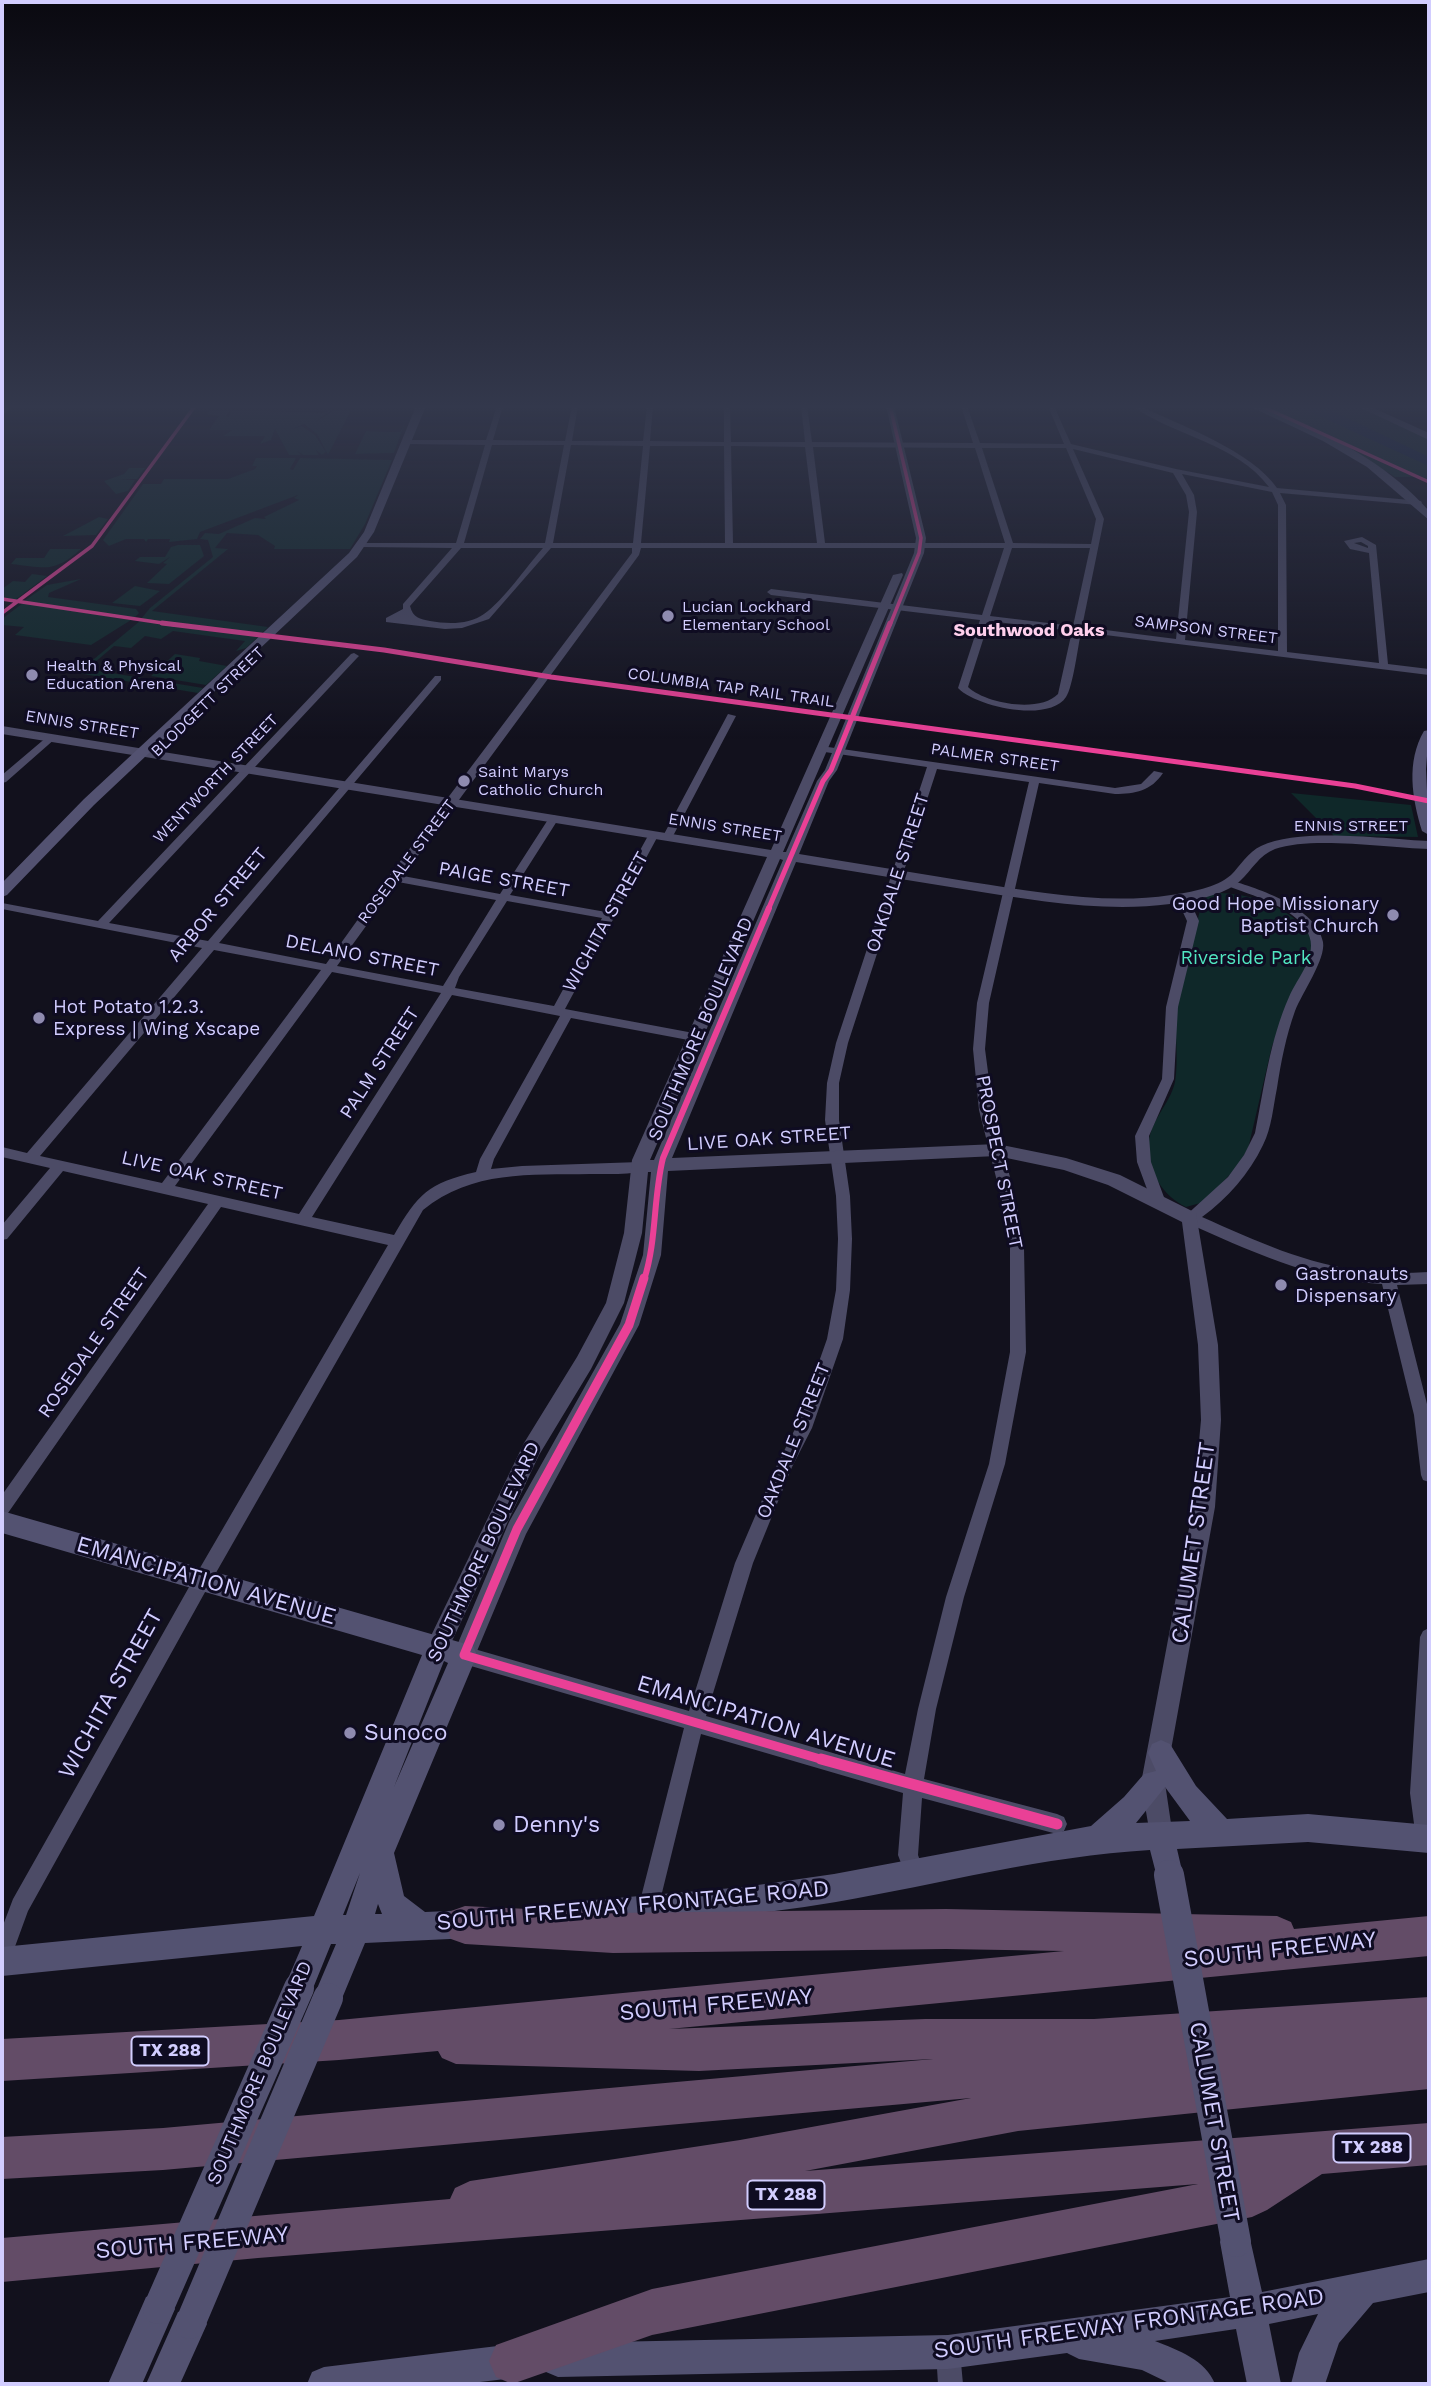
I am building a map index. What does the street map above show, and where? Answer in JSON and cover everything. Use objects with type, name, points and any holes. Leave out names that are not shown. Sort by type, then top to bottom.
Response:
[{"type":"highway","points":[[465,1925],[613,1933],[946,1929],[1412,1937]]},
{"type":"highway","name":"SOUTH FREEWAY","points":[[2,2060],[339,2040],[1412,1937]]},
{"type":"highway","points":[[339,2040],[699,2050],[925,2039],[1094,2039],[1429,2017]]},
{"type":"highway","points":[[2,2158],[163,2150],[1429,2036]]},
{"type":"highway","points":[[258,2236],[740,2162],[1018,2110],[1429,2068]]},
{"type":"highway","name":"SOUTH FREEWAY","points":[[2,2260],[258,2236],[1429,2144]]},
{"type":"highway","points":[[509,2372],[652,2312],[1252,2195],[1315,2153]]},
{"type":"main road","name":"BLODGETT STREET","points":[[2,891],[72,833],[148,753],[328,584],[366,545],[379,517]]},
{"type":"main road","points":[[1429,736],[1420,760],[1429,831]]},
{"type":"main road","name":"EMANCIPATION AVENUE","points":[[2,1522],[464,1655]]},
{"type":"main road","name":"SOUTHMORE BOULEVARD","points":[[163,2384],[190,2323],[313,1993],[321,1932],[437,1648]]},
{"type":"main road","name":"SOUTHMORE BOULEVARD","points":[[125,2384],[158,2309],[313,1993],[356,1930],[381,1849],[464,1655]]},
{"type":"main road","points":[[1161,1753],[1178,1788],[1199,1813],[1220,1830]]},
{"type":"main road","points":[[1098,1839],[1134,1807],[1153,1783]]},
{"type":"main road","name":"SOUTH FREEWAY FRONTAGE ROAD","points":[[2,1962],[286,1932],[465,1925],[744,1901],[1098,1839],[1161,1837],[1220,1830],[1308,1828],[1428,1839]]},
{"type":"main road","name":"CALUMET STREET","points":[[1161,1837],[1264,2384]]},
{"type":"main road","points":[[381,1849],[385,1884],[393,1906],[421,1926]]},
{"type":"main road","name":"SOUTH FREEWAY FRONTAGE ROAD","points":[[324,2384],[509,2372],[949,2368],[1050,2338],[1249,2311],[1429,2276]]},
{"type":"main road","points":[[1308,2384],[1315,2349],[1329,2326],[1364,2289]]},
{"type":"main road","points":[[1050,2338],[1132,2348],[1166,2362],[1198,2384]]},
{"type":"street","points":[[467,517],[459,545],[410,598],[406,611],[390,620],[453,626],[476,632],[480,629],[480,620],[499,604],[548,545],[553,517]]},
{"type":"street","name":"ROSEDALE STREET","points":[[166,1188],[636,553],[639,517]]},
{"type":"street","points":[[729,517],[730,544]]},
{"type":"street","points":[[818,517],[821,544]]},
{"type":"street","points":[[909,517],[915,545]]},
{"type":"street","points":[[1002,517],[1009,545],[963,688],[976,698],[1041,708],[1059,702],[1096,546],[1098,517]]},
{"type":"street","points":[[1180,641],[1192,517]]},
{"type":"street","points":[[1282,517],[1282,654]]},
{"type":"street","points":[[366,545],[1096,546]]},
{"type":"street","name":"SOUTHMORE BOULEVARD","points":[[464,1655],[517,1529],[594,1366],[626,1268],[640,1167],[697,1037],[783,855],[915,545]]},
{"type":"street","points":[[1373,552],[1384,666]]},
{"type":"street","name":"SAMPSON STREET","points":[[771,592],[1429,672]]},
{"type":"street","points":[[406,611],[416,621]]},
{"type":"street","name":"WENTWORTH STREET","points":[[101,924],[354,656]]},
{"type":"street","name":"ARBOR STREET","points":[[30,1158],[438,678]]},
{"type":"street","name":"WICHITA STREET","points":[[668,836],[731,716]]},
{"type":"street","name":"ENNIS STREET","points":[[2,730],[1008,892],[1121,901],[1182,897],[1229,883],[1255,853],[1279,844],[1429,845]]},
{"type":"street","points":[[2,780],[51,738]]},
{"type":"street","name":"PALMER STREET","points":[[829,750],[1124,791],[1149,785],[1158,773]]},
{"type":"street","name":"OAKDALE STREET","points":[[648,1909],[695,1721],[744,1563],[814,1404],[835,1339],[843,1290],[845,1239],[838,1155],[832,1120],[833,1083],[839,1056],[933,765]]},
{"type":"street","name":"PROSPECT STREET","points":[[914,1872],[908,1855],[913,1786],[939,1652],[997,1464],[1018,1352],[1017,1248],[980,1071],[980,1040],[984,1003],[1035,779]]},
{"type":"street","name":"PALM STREET","points":[[303,1220],[554,818]]},
{"type":"street","name":"WICHITA STREET","points":[[482,1175],[487,1159],[608,916],[654,834]]},
{"type":"street","name":"SOUTHMORE BOULEVARD","points":[[437,1648],[531,1449],[629,1325],[652,1255],[662,1166],[715,1041],[783,855]]},
{"type":"street","name":"PAIGE STREET","points":[[393,878],[608,916]]},
{"type":"street","points":[[1190,1218],[1231,1184],[1256,1148],[1262,1133],[1284,1024],[1317,950],[1315,936],[1299,917],[1267,899],[1229,883]]},
{"type":"street","points":[[1158,1200],[1144,1162],[1142,1136],[1168,1079],[1172,1007],[1193,921],[1182,897]]},
{"type":"street","name":"DELANO STREET","points":[[2,906],[715,1041]]},
{"type":"street","name":"LIVE OAK STREET","points":[[2,1152],[398,1242],[427,1196],[454,1181],[482,1175],[838,1155],[997,1150],[1066,1164],[1158,1200],[1190,1218],[1295,1262],[1342,1276],[1388,1280],[1429,1278]]},
{"type":"street","points":[[2,1235],[60,1165]]},
{"type":"street","name":"ROSEDALE STREET","points":[[2,1508],[218,1200]]},
{"type":"street","name":"CALUMET STREET","points":[[1161,1837],[1153,1783],[1161,1753],[1203,1507],[1211,1420],[1208,1345],[1190,1218]]},
{"type":"street","name":"WICHITA STREET","points":[[2,1956],[20,1906],[203,1579],[398,1242]]},
{"type":"street","points":[[1388,1280],[1422,1415],[1429,1475]]},
{"type":"street","points":[[1428,1839],[1420,1793],[1429,1637]]},
{"type":"street","name":"EMANCIPATION AVENUE","points":[[464,1655],[913,1786],[1057,1824]]},
{"type":"green space","points":[[98,517],[108,519],[96,535],[63,536]]},
{"type":"green space","points":[[119,517],[239,517],[200,532],[197,539],[169,542],[170,539],[148,539],[146,542],[144,539],[126,539],[109,546],[103,540]]},
{"type":"green space","points":[[264,517],[368,517],[350,549],[274,549],[275,546],[258,535],[227,533],[215,548],[228,549],[152,611],[268,627],[261,634],[141,619],[150,608],[213,557],[208,540],[200,539],[205,533],[219,534],[255,518],[266,519]]},
{"type":"green space","points":[[200,545],[204,556],[169,584],[147,583],[167,564],[163,563],[170,557],[159,564],[135,561],[140,557],[165,557],[171,547]]},
{"type":"green space","points":[[50,549],[81,549],[64,562],[49,567],[11,564],[16,558],[44,558]]},
{"type":"green space","points":[[32,574],[47,576],[15,600],[2,598],[2,589],[13,581],[25,582]]},
{"type":"green space","points":[[81,579],[49,593],[48,597],[136,609],[139,613],[133,619],[24,601],[47,585]]},
{"type":"green space","points":[[135,586],[160,591],[140,606],[112,603]]},
{"type":"green space","points":[[23,603],[131,620],[91,645],[15,635],[24,627],[2,625],[2,619]]},
{"type":"green space","points":[[140,621],[259,636],[246,648],[236,651],[245,641],[173,631],[161,639],[145,636],[131,648],[114,646],[87,669],[203,688],[198,693],[77,673]]},
{"type":"green space","points":[[175,654],[227,666],[206,685],[151,676]]},
{"type":"green space","points":[[1291,793],[1411,805],[1418,837],[1334,836]]},
{"type":"green space","name":"Riverside Park","points":[[1219,893],[1258,899],[1282,910],[1311,937],[1312,954],[1272,1046],[1248,1149],[1237,1167],[1204,1202],[1186,1207],[1170,1196],[1158,1182],[1151,1165],[1149,1146],[1155,1121],[1175,1082],[1177,1011],[1201,906],[1207,896]]},
{"type":"cycle path","points":[[2,613],[92,546],[113,517]]},
{"type":"cycle path","points":[[916,517],[921,538],[919,553],[831,770],[823,781],[663,1158],[657,1183],[652,1255],[629,1325],[517,1529],[464,1655],[913,1786],[1057,1824]]},
{"type":"cycle path","name":"COLUMBIA TAP RAIL TRAIL","points":[[2,599],[99,616],[384,650],[551,677],[1355,786],[1429,801]]},
{"type":"place","name":"Lucian Lockhard Elementary School","points":[[668,616]]},
{"type":"place","name":"Health & Physical Education Arena","points":[[32,675]]},
{"type":"place","name":"Saint Marys Catholic Church","points":[[464,781]]},
{"type":"place","name":"Good Hope Missionary Baptist Church","points":[[1393,915]]},
{"type":"place","name":"Hot Potato 1.2.3. Express | Wing Xscape","points":[[39,1018]]},
{"type":"place","name":"Gastronauts Dispensary","points":[[1281,1285]]},
{"type":"place","name":"Sunoco","points":[[350,1733]]},
{"type":"place","name":"Denny's","points":[[499,1825]]},
{"type":"district","name":"Southwood Oaks","points":[[1029,631]]}]
